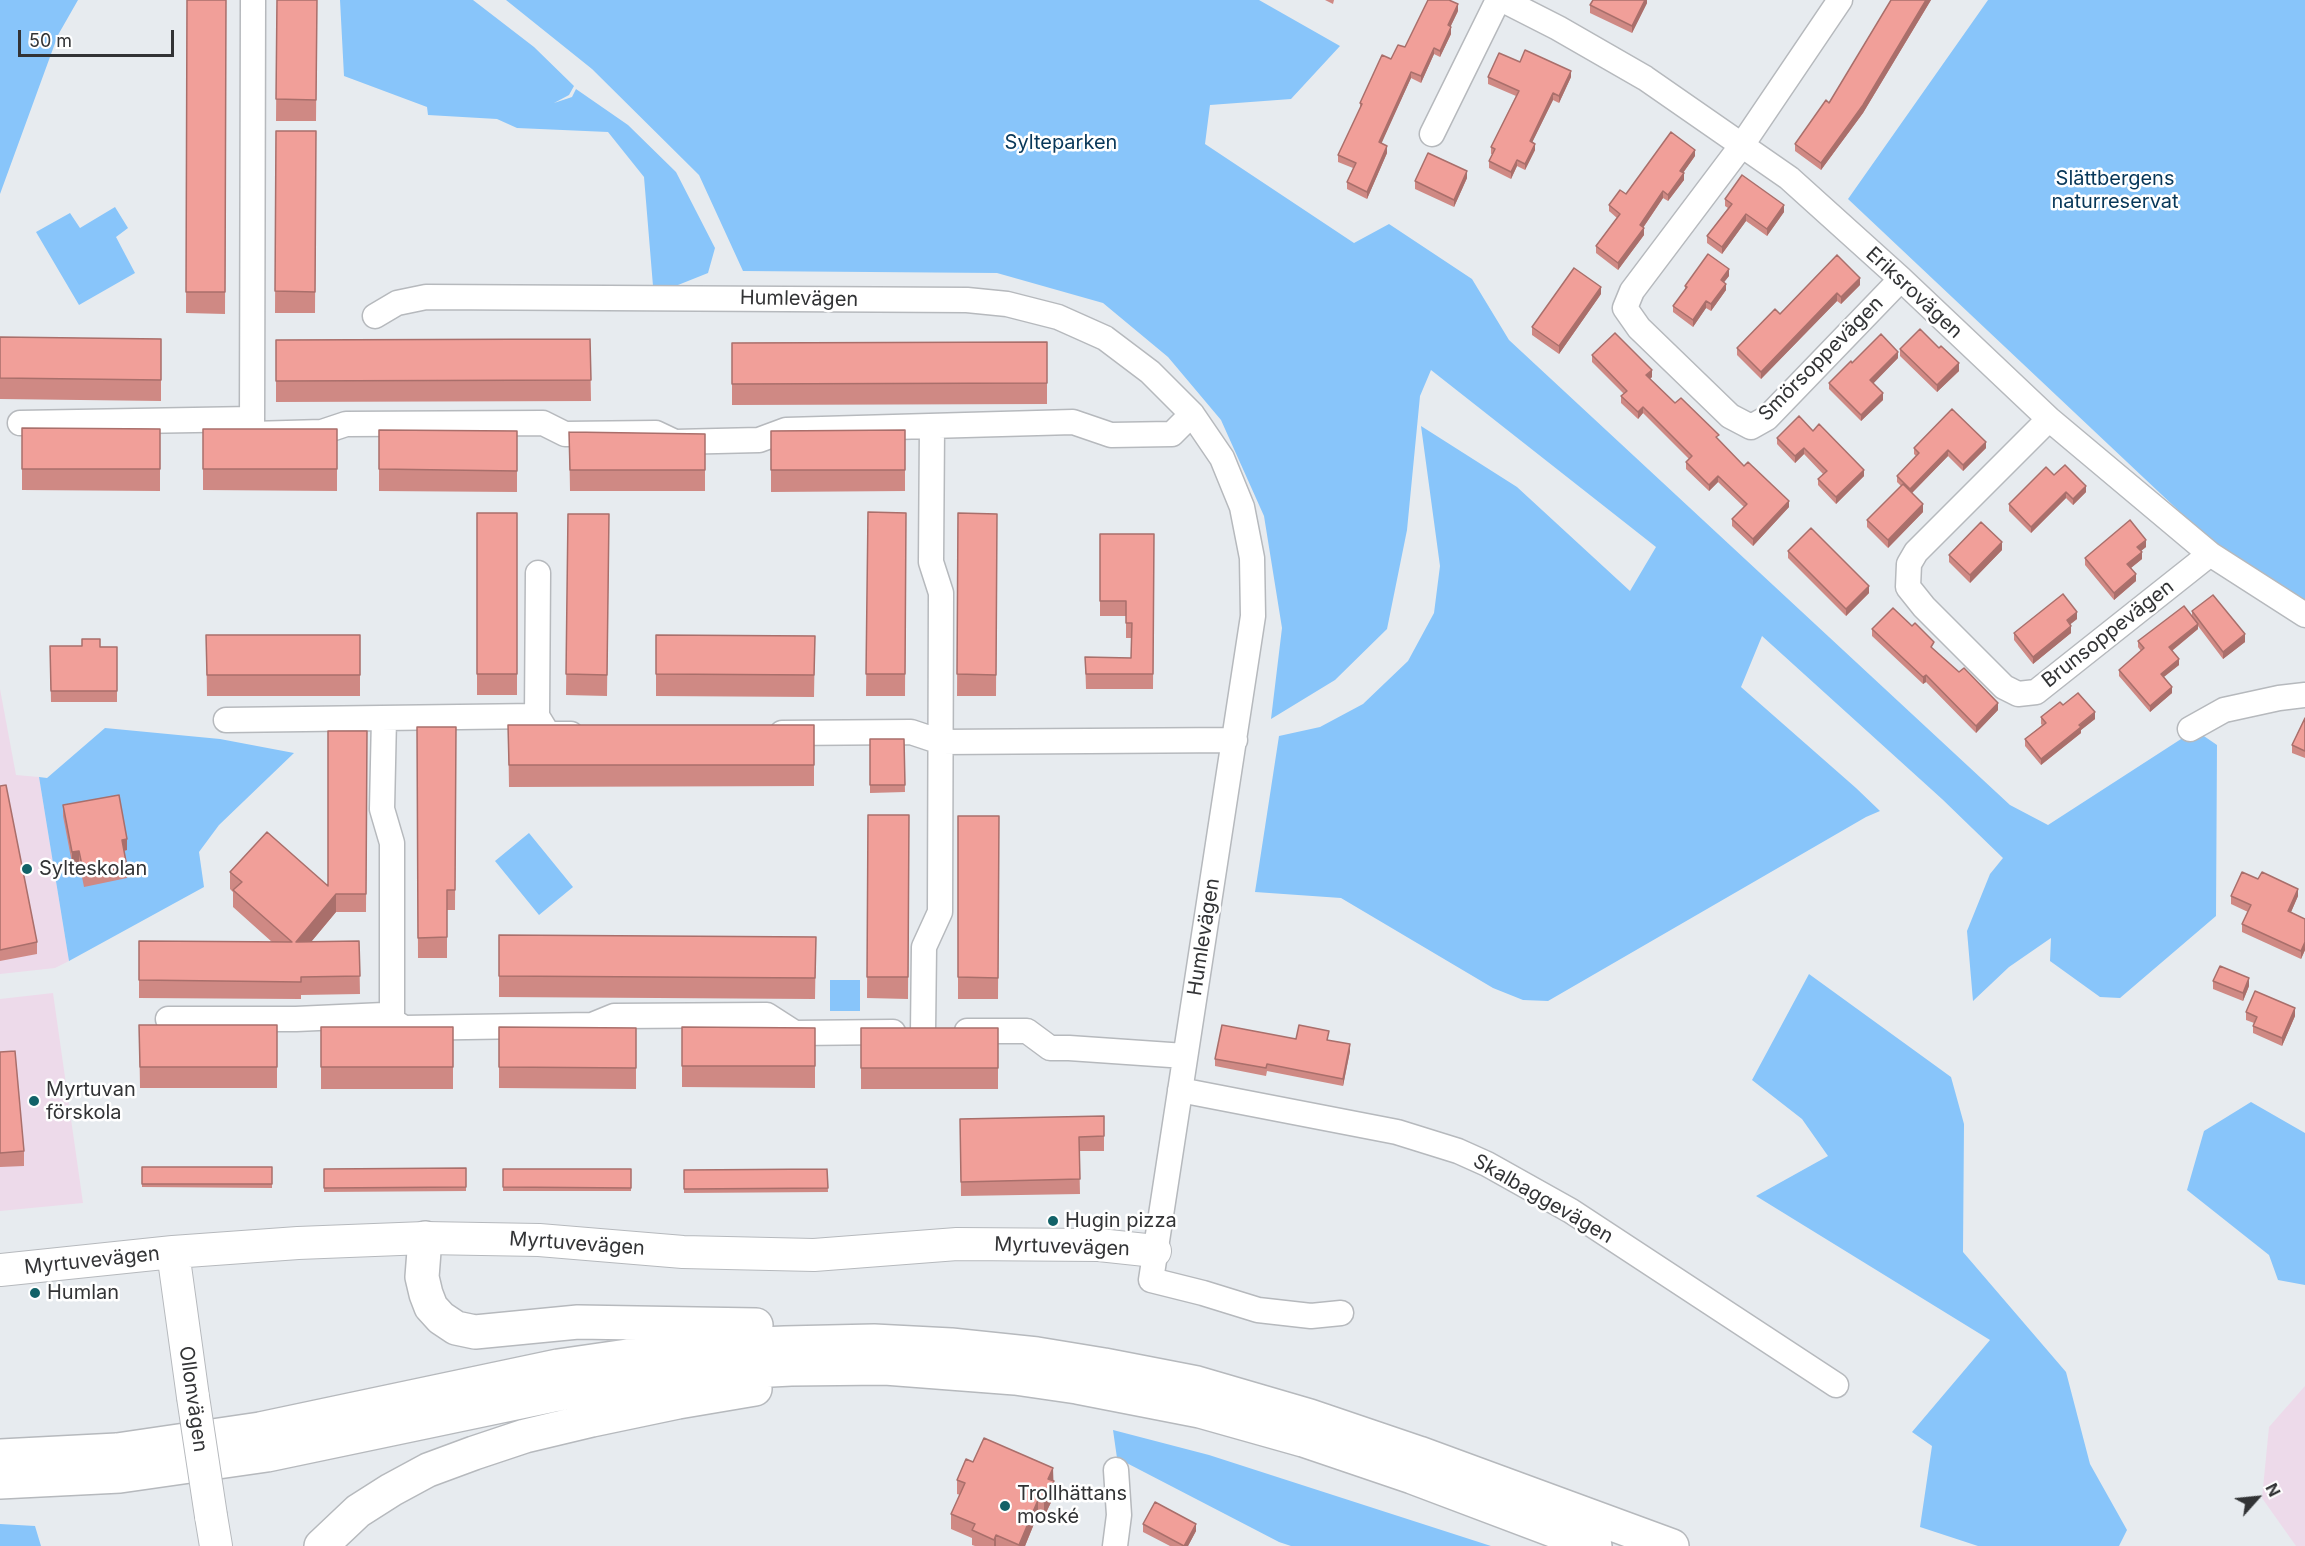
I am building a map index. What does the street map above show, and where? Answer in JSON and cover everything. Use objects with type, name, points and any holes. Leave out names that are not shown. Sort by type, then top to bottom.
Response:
[{"type":"highway","points":[[424,1238],[422,1277],[426,1294],[431,1307],[441,1318],[456,1328],[475,1332],[578,1322],[732,1323],[800,1329],[879,1355]]},
{"type":"highway","points":[[0,1456],[117,1450],[260,1429],[558,1366],[641,1354],[732,1345],[879,1355],[1077,1387],[1200,1411],[1303,1440],[1401,1473],[1595,1546]]},
{"type":"highway","points":[[0,1482],[41,1482],[120,1476],[267,1455],[563,1393],[646,1380],[747,1371],[951,1345],[1037,1354],[1197,1383],[1310,1416],[1419,1453],[1672,1546]]},
{"type":"highway","points":[[321,1546],[358,1511],[428,1470],[525,1436],[879,1355]]},
{"type":"street","points":[[253,0],[252,434],[322,432],[346,424],[543,423],[565,434],[656,433],[675,442],[759,440],[786,430],[1073,422],[1112,435],[1172,434],[1192,414]]},
{"type":"street","points":[[1432,134],[1498,0]]},
{"type":"street","name":"Eriksrovägen","points":[[1503,0],[1558,28],[1645,78],[1789,178],[1901,279],[2049,419],[2210,554],[2305,615]]},
{"type":"street","points":[[1742,146],[1840,0]]},
{"type":"street","name":"Smörsoppevägen","points":[[1742,146],[1632,291],[1625,308],[1639,327],[1731,416],[1751,427],[1767,418],[1901,279]]},
{"type":"street","name":"Humlevägen","points":[[375,316],[397,303],[426,297],[967,300],[1007,304],[1058,317],[1105,338],[1150,372],[1192,414],[1222,458],[1242,507],[1252,558],[1253,615],[1151,1280],[1258,1310],[1311,1316],[1341,1313]]},
{"type":"street","points":[[20,423],[252,419]]},
{"type":"street","name":"Brunsoppevägen","points":[[2049,419],[1916,552],[1909,564],[1908,587],[1923,607],[2004,687],[2018,694],[2036,692],[2210,554]]},
{"type":"street","points":[[923,1032],[924,947],[940,912],[942,593],[931,562],[932,427]]},
{"type":"street","points":[[538,573],[537,716],[548,734],[594,734]]},
{"type":"street","points":[[2190,729],[2224,710],[2305,695]]},
{"type":"street","points":[[226,720],[537,716]]},
{"type":"street","points":[[384,718],[382,808],[392,843],[392,1020]]},
{"type":"street","points":[[758,733],[911,732],[941,742],[1235,740]]},
{"type":"street","points":[[168,1019],[296,1019],[384,1015],[404,1028],[592,1025],[614,1016],[767,1015],[795,1033],[1027,1031],[1050,1048],[1185,1056]]},
{"type":"street","name":"Skalbaggevägen","points":[[1180,1090],[1397,1132],[1458,1151],[1487,1164],[1571,1211],[1836,1385]]},
{"type":"street","name":"Myrtuvevägen","points":[[0,1270],[173,1252],[424,1238],[539,1240],[682,1252],[802,1254],[957,1244],[1099,1245],[1155,1251]]},
{"type":"street","name":"Ollonvägen","points":[[173,1252],[213,1531]]},
{"type":"street","points":[[1115,1546],[1119,1515],[1116,1470]]},
{"type":"shaded area","name":"Sylteskolan","points":[[0,689],[16,775],[39,777],[69,961],[55,968],[0,974]]},
{"type":"shaded area","name":"Myrtuvan förskola","points":[[53,993],[83,1203],[0,1211],[0,999]]},
{"type":"shaded area","points":[[2305,1386],[2305,1546],[2296,1546],[2262,1498],[2269,1427]]},
{"type":"green space","points":[[0,0],[78,0],[58,35],[0,194]]},
{"type":"green space","points":[[340,0],[473,0],[534,47],[574,86],[569,95],[554,103],[572,97],[576,89],[628,125],[676,172],[715,248],[708,273],[673,287],[653,286],[644,177],[608,132],[517,128],[497,119],[428,115],[427,107],[344,76]]},
{"type":"green space","name":"Sylteparken","points":[[506,0],[1259,0],[1340,46],[1291,99],[1210,105],[1205,144],[1354,243],[1389,224],[1472,279],[1509,340],[2010,805],[2048,825],[2195,730],[2217,745],[2216,916],[2120,998],[2100,997],[2050,961],[2051,938],[2009,967],[1973,1001],[1967,931],[1990,874],[2003,858],[1942,799],[1762,636],[1741,687],[1880,811],[1548,1001],[1523,1000],[1493,988],[1341,898],[1255,892],[1279,736],[1320,727],[1363,704],[1408,661],[1434,613],[1440,566],[1421,426],[1517,487],[1630,591],[1656,547],[1431,370],[1420,396],[1407,530],[1387,629],[1335,680],[1271,719],[1282,628],[1264,516],[1221,420],[1168,357],[1103,303],[997,273],[743,271],[699,175],[592,69]]},
{"type":"green space","name":"Slättbergens naturreservat","points":[[1988,0],[2305,0],[2305,603],[2214,544],[1848,199]]},
{"type":"green space","points":[[115,207],[128,228],[116,237],[135,273],[79,305],[36,232],[70,213],[80,228]]},
{"type":"green space","points":[[105,728],[220,739],[294,753],[219,825],[199,852],[204,887],[69,961],[39,777],[47,778]]},
{"type":"green space","points":[[529,833],[573,887],[539,915],[495,861]]},
{"type":"green space","points":[[1809,974],[1951,1077],[1964,1124],[1963,1252],[2066,1372],[2090,1464],[2127,1530],[2119,1546],[1978,1546],[1920,1527],[1932,1446],[1912,1432],[1990,1340],[1756,1196],[1828,1156],[1802,1119],[1752,1080]]},
{"type":"green space","points":[[830,980],[860,980],[860,1011],[830,1011]]},
{"type":"green space","points":[[2251,1102],[2305,1133],[2305,1285],[2278,1280],[2269,1255],[2187,1190],[2204,1131]]},
{"type":"green space","points":[[1113,1430],[1209,1455],[1491,1546],[1291,1546],[1279,1542],[1117,1458]]},
{"type":"green space","points":[[0,1524],[35,1526],[41,1546],[0,1546]]},
{"type":"building","points":[[187,0],[226,0],[225,292],[186,292]]},
{"type":"building","points":[[277,0],[317,0],[316,100],[276,99]]},
{"type":"building","points":[[1428,0],[1449,0],[1458,4],[1448,25],[1451,27],[1440,51],[1434,48],[1421,76],[1411,72],[1379,142],[1387,146],[1367,192],[1347,182],[1356,163],[1338,155],[1382,55],[1391,59],[1398,45],[1405,47]]},
{"type":"building","points":[[1593,0],[1645,0],[1632,26],[1590,5]]},
{"type":"building","points":[[1891,0],[1926,0],[1863,105],[1821,163],[1795,144],[1826,100],[1829,103]]},
{"type":"building","points":[[1525,50],[1571,71],[1559,96],[1553,93],[1530,141],[1535,144],[1525,164],[1517,160],[1511,172],[1489,161],[1495,149],[1491,147],[1519,91],[1488,77],[1499,53],[1520,62]]},
{"type":"building","points":[[276,131],[316,131],[315,292],[275,291]]},
{"type":"building","points":[[1671,132],[1695,150],[1680,171],[1684,173],[1668,195],[1663,191],[1640,225],[1644,228],[1618,263],[1596,246],[1620,214],[1609,205],[1620,190],[1626,194]]},
{"type":"building","points":[[1428,153],[1467,171],[1454,200],[1415,181]]},
{"type":"building","points":[[1742,175],[1784,205],[1767,229],[1746,214],[1722,247],[1707,236],[1732,204],[1725,199]]},
{"type":"building","points":[[1708,254],[1729,269],[1721,280],[1726,284],[1711,304],[1706,301],[1693,320],[1673,306]]},
{"type":"building","points":[[1837,255],[1860,278],[1841,297],[1837,293],[1761,372],[1737,348],[1775,309],[1780,314]]},
{"type":"building","points":[[1574,268],[1601,287],[1559,346],[1532,327]]},
{"type":"building","points":[[1920,329],[1939,348],[1941,346],[1959,363],[1937,385],[1900,349]]},
{"type":"building","points":[[1615,333],[1652,370],[1646,375],[1675,403],[1681,398],[1719,435],[1716,437],[1744,466],[1748,462],[1789,501],[1753,539],[1732,519],[1747,504],[1718,476],[1709,485],[1686,462],[1692,456],[1643,407],[1638,412],[1621,396],[1627,391],[1592,355]]},
{"type":"building","points":[[1881,334],[1898,352],[1870,380],[1883,393],[1861,415],[1829,383]]},
{"type":"building","points":[[0,337],[161,339],[161,380],[0,378]]},
{"type":"building","points":[[590,339],[591,380],[276,381],[276,340]]},
{"type":"building","points":[[1047,342],[1047,383],[732,384],[732,343]]},
{"type":"building","points":[[1952,409],[1986,442],[1963,465],[1948,450],[1910,489],[1897,476],[1919,453],[1914,448]]},
{"type":"building","points":[[1799,416],[1813,431],[1819,424],[1864,470],[1836,497],[1818,479],[1827,471],[1804,448],[1795,456],[1777,438]]},
{"type":"building","points":[[22,428],[160,429],[160,469],[22,469]]},
{"type":"building","points":[[203,429],[337,429],[337,469],[203,469]]},
{"type":"building","points":[[379,430],[517,431],[517,471],[379,469]]},
{"type":"building","points":[[905,430],[905,470],[771,470],[771,431]]},
{"type":"building","points":[[569,432],[705,434],[705,470],[570,470]]},
{"type":"building","points":[[2065,465],[2086,486],[2073,499],[2066,492],[2031,527],[2009,504],[2046,467],[2054,475]]},
{"type":"building","points":[[1903,484],[1923,504],[1888,540],[1867,520]]},
{"type":"building","points":[[868,512],[906,513],[905,674],[866,674]]},
{"type":"building","points":[[477,513],[517,513],[517,674],[477,674]]},
{"type":"building","points":[[958,513],[997,514],[996,675],[957,674]]},
{"type":"building","points":[[568,514],[609,514],[607,675],[566,674]]},
{"type":"building","points":[[2130,520],[2146,540],[2137,547],[2142,552],[2127,564],[2136,574],[2114,593],[2085,558]]},
{"type":"building","points":[[1981,522],[2002,542],[1970,575],[1949,555]]},
{"type":"building","points":[[1811,528],[1869,586],[1846,609],[1788,551]]},
{"type":"building","points":[[1100,534],[1154,534],[1153,674],[1086,674],[1085,657],[1131,658],[1132,623],[1126,623],[1126,601],[1100,601]]},
{"type":"building","points":[[2063,594],[2077,612],[2067,620],[2071,626],[2033,657],[2014,633]]},
{"type":"building","points":[[2213,595],[2245,634],[2223,652],[2192,611]]},
{"type":"building","points":[[2184,606],[2198,624],[2169,647],[2179,659],[2161,674],[2172,687],[2150,706],[2119,670],[2144,648],[2138,641]]},
{"type":"building","points":[[1893,608],[1912,626],[1915,623],[1934,642],[1931,647],[1959,672],[1964,668],[1998,703],[1976,726],[1926,675],[1923,677],[1872,629]]},
{"type":"building","points":[[206,635],[360,635],[360,675],[207,675]]},
{"type":"building","points":[[656,635],[815,636],[814,675],[656,674]]},
{"type":"building","points":[[82,639],[100,639],[100,647],[117,647],[117,691],[51,691],[50,646],[82,646]]},
{"type":"building","points":[[2078,693],[2095,712],[2079,725],[2081,727],[2041,759],[2025,739],[2046,723],[2041,717],[2060,702],[2063,705]]},
{"type":"building","points":[[2305,718],[2305,751],[2292,745]]},
{"type":"building","points":[[508,725],[814,725],[814,765],[509,765]]},
{"type":"building","points":[[417,727],[456,727],[455,890],[447,890],[447,937],[418,938]]},
{"type":"building","points":[[328,731],[367,731],[366,894],[336,894],[296,942],[359,941],[360,976],[301,977],[301,982],[139,980],[139,941],[292,942],[233,890],[242,882],[230,872],[267,832],[328,886]]},
{"type":"building","points":[[870,739],[904,739],[905,785],[870,785]]},
{"type":"building","name":"Sylteskolan","points":[[6,785],[37,942],[0,950],[0,786]]},
{"type":"building","points":[[119,795],[127,839],[122,840],[127,867],[84,875],[79,851],[72,852],[63,805]]},
{"type":"building","points":[[868,815],[909,815],[908,977],[867,977]]},
{"type":"building","points":[[958,816],[999,816],[998,978],[958,977]]},
{"type":"building","points":[[2242,872],[2258,879],[2262,872],[2298,889],[2288,911],[2305,919],[2305,942],[2301,951],[2242,924],[2251,905],[2231,896]]},
{"type":"building","points":[[499,935],[816,937],[815,978],[499,976]]},
{"type":"building","points":[[2220,966],[2249,978],[2243,993],[2213,981]]},
{"type":"building","points":[[2255,991],[2295,1008],[2282,1038],[2253,1026],[2257,1017],[2246,1012]]},
{"type":"building","points":[[139,1025],[277,1025],[277,1067],[140,1067]]},
{"type":"building","points":[[1222,1025],[1296,1039],[1299,1025],[1329,1031],[1327,1040],[1350,1044],[1343,1079],[1267,1064],[1266,1068],[1215,1059]]},
{"type":"building","points":[[321,1027],[453,1027],[453,1067],[321,1067]]},
{"type":"building","points":[[499,1027],[636,1028],[636,1068],[499,1067]]},
{"type":"building","points":[[682,1027],[815,1028],[815,1066],[682,1066]]},
{"type":"building","points":[[861,1028],[998,1028],[998,1068],[861,1068]]},
{"type":"building","points":[[15,1051],[24,1151],[0,1153],[0,1052]]},
{"type":"building","points":[[1104,1116],[1104,1136],[1079,1137],[1080,1179],[961,1182],[960,1119]]},
{"type":"building","points":[[142,1167],[272,1167],[272,1184],[142,1184]]},
{"type":"building","points":[[466,1168],[466,1187],[324,1188],[324,1169]]},
{"type":"building","points":[[503,1169],[631,1169],[631,1188],[503,1187]]},
{"type":"building","points":[[827,1169],[828,1188],[684,1189],[684,1170]]},
{"type":"building","name":"Trollhättans moské","points":[[984,1438],[1053,1468],[1048,1479],[1054,1481],[1044,1502],[1038,1500],[1019,1545],[996,1535],[994,1540],[972,1530],[975,1524],[951,1514],[965,1483],[957,1480],[966,1459],[973,1462]]},
{"type":"building","points":[[1155,1502],[1196,1524],[1184,1546],[1143,1524]]},
{"type":"place","name":"Sylteskolan","points":[[27,869]]},
{"type":"place","name":"Myrtuvan förskola","points":[[34,1101]]},
{"type":"place","name":"Hugin pizza","points":[[1053,1221]]},
{"type":"place","name":"Humlan","points":[[35,1293]]},
{"type":"place","name":"Trollhättans moské","points":[[1005,1506]]}]
